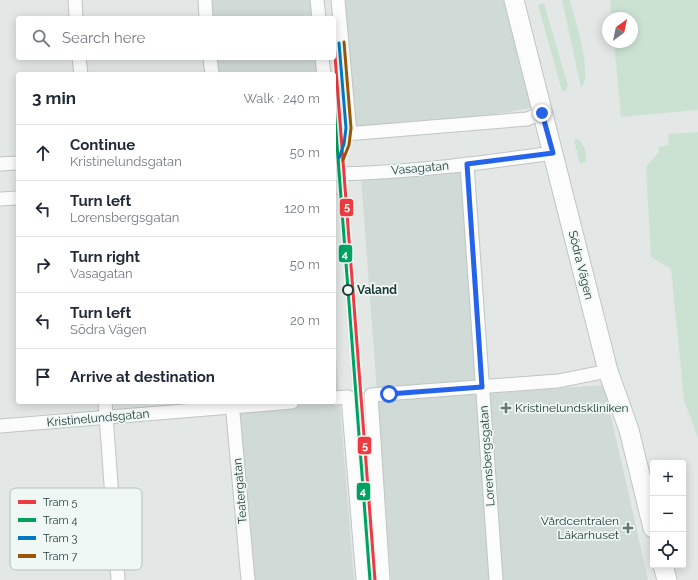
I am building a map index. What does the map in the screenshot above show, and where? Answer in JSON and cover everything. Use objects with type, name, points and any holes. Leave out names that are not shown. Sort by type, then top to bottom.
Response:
[{"type":"street","points":[[75,0],[76,16]]},
{"type":"street","points":[[205,0],[206,16]]},
{"type":"street","points":[[317,0],[319,16]]},
{"type":"street","points":[[338,0],[350,134]]},
{"type":"street","name":"Södra Vägen","points":[[514,0],[608,372],[629,430],[650,516]]},
{"type":"street","points":[[80,60],[81,72]]},
{"type":"street","points":[[210,60],[212,72]]},
{"type":"street","points":[[322,60],[324,72]]},
{"type":"street","points":[[336,135],[527,119],[542,113]]},
{"type":"street","name":"Vasagatan","points":[[336,174],[467,164],[553,153]]},
{"type":"street","points":[[0,164],[16,163]]},
{"type":"street","name":"Lorensbergsgatan","points":[[467,164],[496,580]]},
{"type":"street","points":[[0,199],[16,198]]},
{"type":"street","points":[[383,580],[371,395],[558,381],[608,372]]},
{"type":"street","points":[[336,398],[348,397],[363,580]]},
{"type":"street","points":[[105,404],[111,488]]},
{"type":"street","name":"Kristinelundsgatan","points":[[0,426],[252,404]]},
{"type":"street","name":"Teatergatan","points":[[232,405],[248,580]]},
{"type":"street","points":[[664,568],[667,580]]},
{"type":"street","points":[[117,570],[118,580]]},
{"type":"shaded area","points":[[208,0],[311,0],[312,16],[210,16]]},
{"type":"shaded area","points":[[345,0],[506,0],[535,107],[445,124],[355,129]]},
{"type":"shaded area","points":[[214,60],[315,60],[316,72],[215,72]]},
{"type":"shaded area","points":[[461,167],[479,394],[604,385],[648,580],[391,580],[361,177]]},
{"type":"shaded area","points":[[336,355],[354,580],[253,580],[238,404],[336,404]]},
{"type":"green space","points":[[562,0],[570,0],[579,32],[585,72],[584,81],[581,88]]},
{"type":"green space","points":[[610,0],[698,0],[698,110],[621,117],[615,48],[638,48],[638,12],[611,12]]},
{"type":"green space","points":[[544,3],[568,86],[566,90],[562,91],[538,5]]},
{"type":"green space","points":[[698,132],[698,438],[684,400],[671,269],[651,257],[646,167],[659,152],[658,147],[669,145],[668,134]]},
{"type":"green space","points":[[576,139],[582,144],[586,156],[586,161],[580,164],[574,140]]},
{"type":"tram line","name":"7","points":[[343,160],[349,145],[351,128],[344,42]]},
{"type":"tram line","name":"3","points":[[339,43],[346,128],[344,144],[339,158]]},
{"type":"tram line","name":"5","points":[[335,60],[375,580]]},
{"type":"tram line","name":"4","points":[[336,131],[370,580]]},
{"type":"tram line","points":[[336,155],[340,160],[345,174]]},
{"type":"tram line","points":[[336,193],[340,211]]},
{"type":"place","name":"Valand","points":[[348,290]]},
{"type":"place","name":"Kristinelundskliniken","points":[[506,408]]},
{"type":"place","name":"Vårdcentralen Läkarhuset","points":[[628,528]]},
{"type":"route","points":[[389,394],[482,387],[467,164],[553,153],[542,113]]}]
